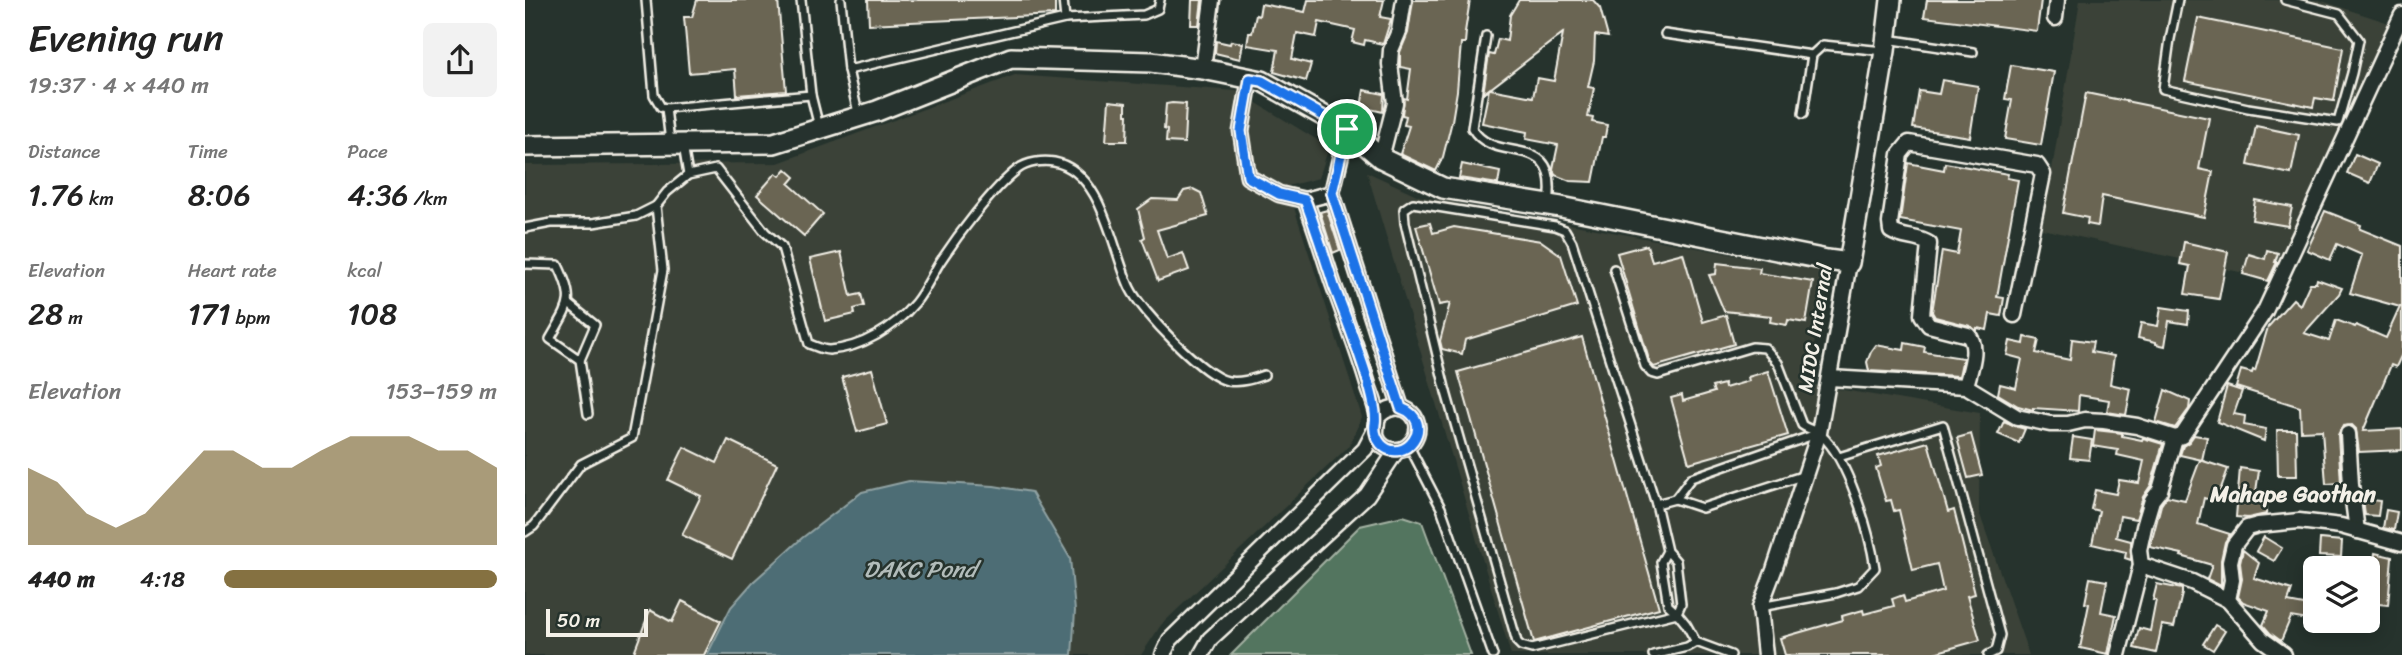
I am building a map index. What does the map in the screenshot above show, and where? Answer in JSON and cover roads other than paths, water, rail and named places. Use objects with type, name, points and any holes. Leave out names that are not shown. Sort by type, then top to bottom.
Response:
[{"type":"street","points":[[1203,69],[1212,0]]},
{"type":"street","points":[[1381,158],[1395,103],[1391,50],[1399,31],[1404,0]]},
{"type":"street","name":"MIDC Internal","points":[[1765,655],[1759,607],[1774,570],[1819,433],[1831,378],[1886,45],[1891,0]]},
{"type":"street","points":[[2055,18],[2057,0]]},
{"type":"street","points":[[1831,378],[1966,386],[2017,417],[2050,424],[2103,421],[2137,426],[2175,438],[2182,436],[2265,312],[2402,15]]},
{"type":"street","points":[[525,146],[774,143],[859,117],[1011,58],[1151,62],[1262,81],[1347,129],[1381,158],[1443,188],[1549,205],[1827,260],[1849,262]]},
{"type":"street","points":[[1250,79],[1241,131],[1248,177],[1279,194],[1305,200],[1332,193]]},
{"type":"street","points":[[1347,129],[1332,193],[1401,408]]},
{"type":"street","points":[[1966,386],[1975,346],[1973,340],[1968,335],[1929,325],[1922,315],[1929,244],[1898,236],[1891,231],[1900,155],[1909,143],[2037,165],[2041,169],[2043,174],[2014,315]]},
{"type":"street","points":[[1305,200],[1364,372],[1376,424],[1376,437],[1384,447],[1403,448]]},
{"type":"street","points":[[1163,655],[1170,640],[1365,449],[1376,424],[1388,409],[1401,408],[1413,415],[1417,435],[1403,448],[1367,495],[1210,639],[1201,655]]},
{"type":"street","points":[[2348,434],[2357,531]]},
{"type":"street","points":[[2118,655],[2141,565],[2139,550],[2144,527],[2152,500],[2160,490],[2175,438]]},
{"type":"street","points":[[2228,600],[2232,580],[2230,562],[2234,545],[2247,528],[2299,521],[2341,526],[2402,543]]},
{"type":"street","points":[[2141,565],[2192,582],[2228,600],[2263,640],[2284,655]]},
{"type":"lane","points":[[646,0],[654,95],[657,103],[666,108],[811,95]]},
{"type":"lane","points":[[801,0],[811,95],[819,129]]},
{"type":"lane","points":[[841,0],[848,70],[859,117]]},
{"type":"lane","points":[[1063,0],[1065,19]]},
{"type":"lane","points":[[848,70],[1065,19],[1144,15],[1158,9],[1160,0]]},
{"type":"lane","points":[[1881,0],[1891,0]]},
{"type":"lane","points":[[2178,0],[2163,89],[2248,108],[2338,122],[2359,40],[2339,14],[2285,0]]},
{"type":"lane","points":[[1664,34],[1812,55]]},
{"type":"lane","points":[[1486,36],[1472,128],[1476,136],[1486,142],[1539,159],[1546,165],[1550,173],[1549,205]]},
{"type":"lane","points":[[1803,114],[1812,55],[1823,45],[1886,45],[1973,52]]},
{"type":"lane","points":[[666,108],[688,175]]},
{"type":"lane","points":[[525,228],[551,223],[593,223],[636,216],[656,206],[667,192],[688,175],[716,169],[765,232],[782,247],[809,344],[826,350],[862,343],[888,329],[915,303],[943,259],[992,195],[1019,167],[1038,162],[1054,162],[1073,169],[1098,200],[1131,289],[1171,341],[1216,377],[1245,382],[1264,375]]},
{"type":"lane","points":[[1413,203],[1555,226],[1565,230],[1572,242],[1656,504],[1667,551],[1676,561],[1681,604],[1677,613],[1532,649],[1517,642],[1446,392],[1405,223],[1404,209],[1413,203]]},
{"type":"lane","points":[[525,532],[534,526],[581,464],[632,438],[663,270],[656,206]]},
{"type":"lane","points":[[525,264],[558,265],[569,286],[569,304],[550,339],[580,360]]},
{"type":"lane","points":[[1614,269],[1645,366],[1651,373],[1658,375],[1752,347],[1765,348],[1778,362],[1802,425],[1819,433],[1839,457],[1851,483],[1872,548],[1875,568],[1858,586],[1836,593],[1759,607]]},
{"type":"lane","points":[[569,304],[595,325],[580,360],[588,414]]},
{"type":"lane","points":[[1839,457],[1943,425],[2000,635],[1994,654]]},
{"type":"lane","points":[[1675,499],[1691,478],[1819,433]]},
{"type":"lane","points":[[1403,448],[1441,508],[1493,655]]},
{"type":"lane","points":[[1656,504],[1675,499],[1702,508],[1805,475]]},
{"type":"lane","points":[[1667,551],[1661,562],[1668,605],[1686,624],[1696,642],[1731,655]]},
{"type":"lane","points":[[1653,655],[1687,647],[1696,642]]},
{"type":"lane","points":[[1687,647],[1691,655]]},
{"type":"water","name":"DAKC Pond","points":[[909,481],[994,486],[1031,492],[1070,558],[1075,611],[1072,655],[707,655],[731,607],[753,582],[802,538],[862,492]]},
{"type":"district","name":"Mahape Gaothan","points":[[2293,494]]}]
